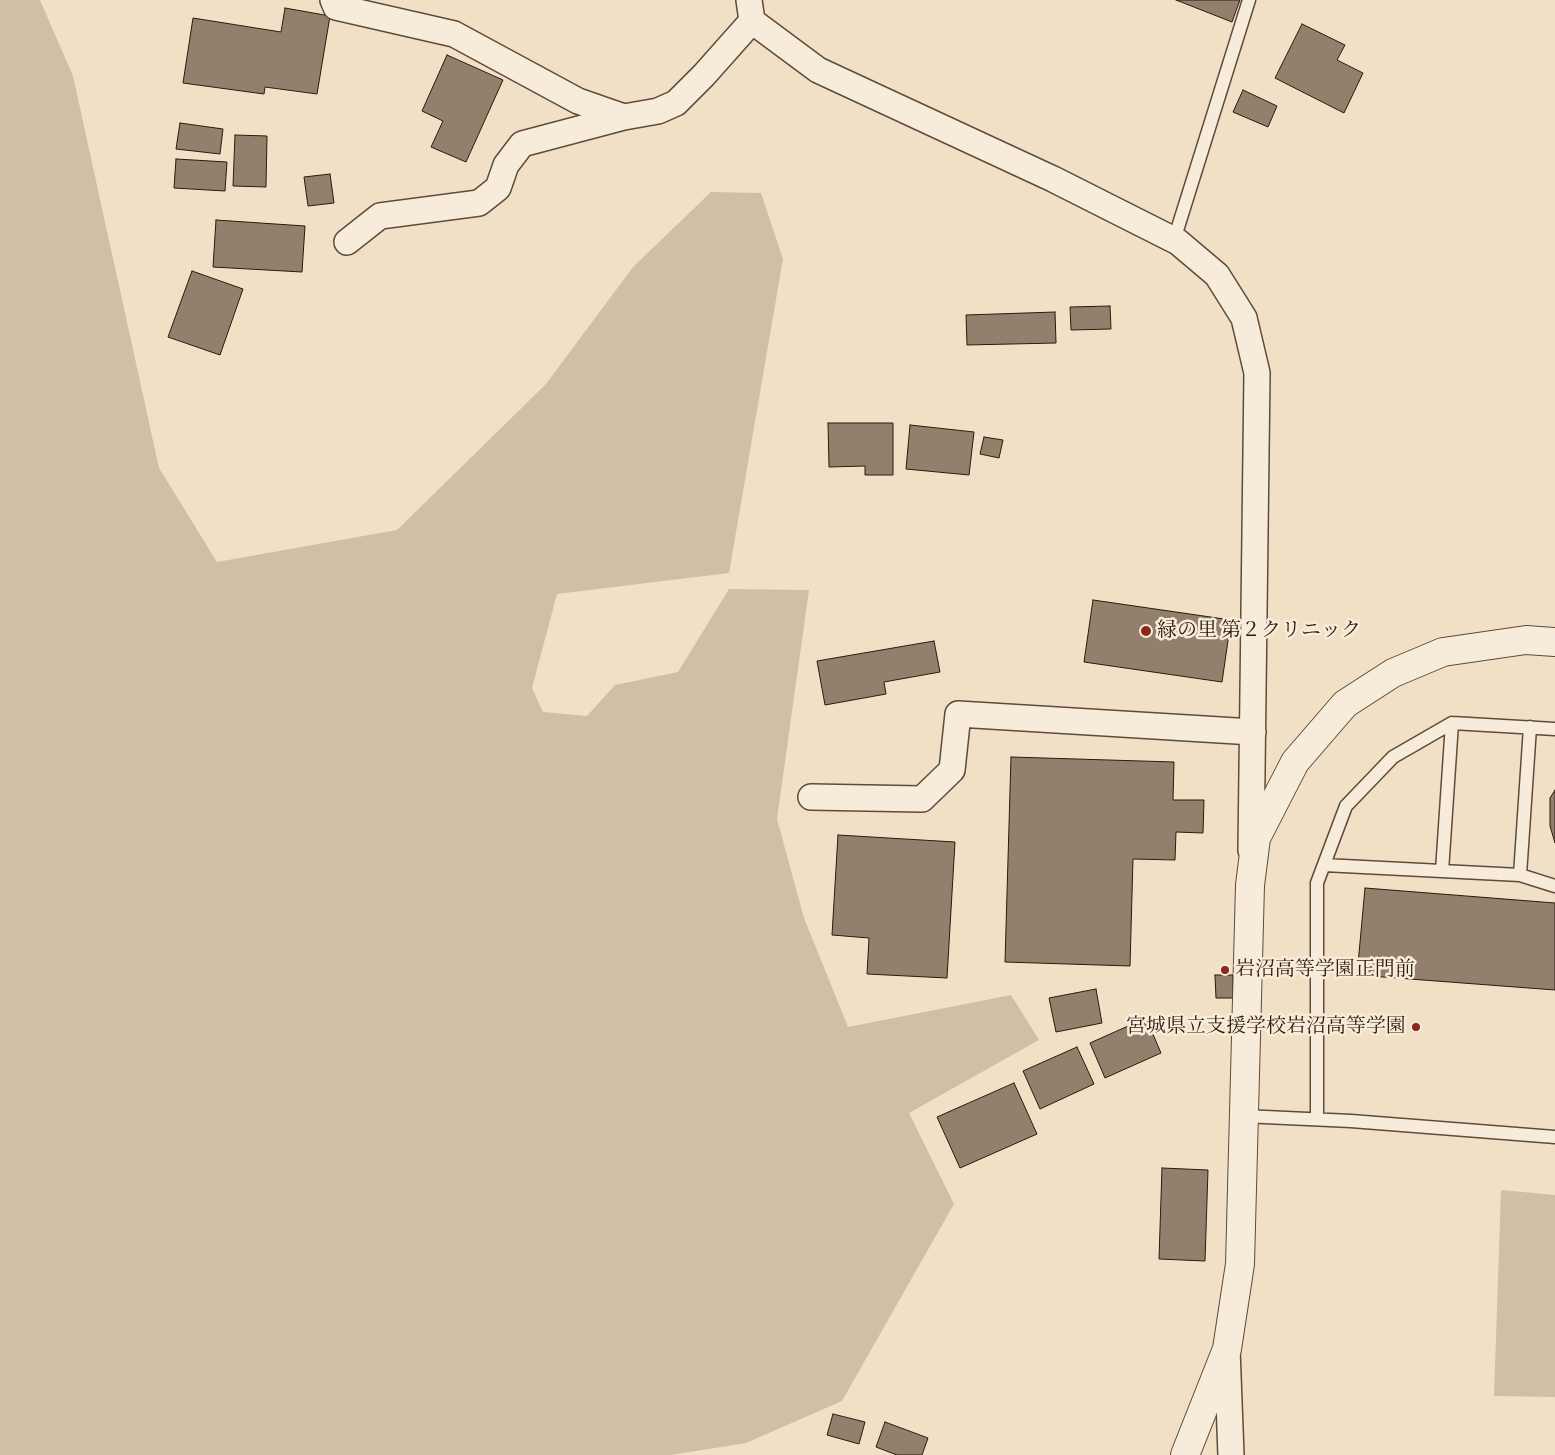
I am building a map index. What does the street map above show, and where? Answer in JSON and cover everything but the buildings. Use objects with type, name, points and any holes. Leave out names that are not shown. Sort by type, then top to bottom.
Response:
[{"type":"street","points":[[333,0],[336,7],[454,34],[578,101],[624,117]]},
{"type":"street","points":[[347,242],[380,216],[479,203],[498,188],[506,164],[522,144],[624,117],[658,111],[676,103],[704,75],[750,10],[818,70],[1053,179],[1174,240],[1217,275],[1244,318],[1257,373],[1253,732],[1240,1264],[1226,1349],[1185,1455]]},
{"type":"street","points":[[1250,886],[1256,838],[1295,762],[1345,704],[1393,673],[1443,652],[1526,640],[1555,642]]},
{"type":"street","points":[[811,797],[922,799],[952,770],[958,714],[1253,732]]},
{"type":"street","points":[[1226,1349],[1231,1455]]},
{"type":"lane","points":[[1174,240],[1249,0]]},
{"type":"lane","points":[[1442,871],[1452,723]]},
{"type":"lane","points":[[1317,1119],[1317,883],[1346,806],[1393,757],[1452,723],[1555,729]]},
{"type":"lane","points":[[1520,875],[1530,727]]},
{"type":"lane","points":[[1324,865],[1520,875],[1555,886]]},
{"type":"lane","points":[[1243,1116],[1317,1119],[1555,1137]]},
{"type":"shaded area","points":[[0,0],[40,0],[73,76],[159,468],[217,562],[397,530],[546,384],[633,267],[711,192],[761,193],[783,259],[729,573],[557,594],[532,688],[543,712],[587,716],[615,685],[678,672],[729,589],[809,590],[777,819],[804,918],[848,1027],[1011,995],[1039,1040],[909,1113],[954,1204],[842,1401],[746,1443],[671,1455],[0,1455]]},
{"type":"shaded area","points":[[1501,1190],[1555,1195],[1555,1397],[1494,1396]]},
{"type":"place","name":"緑の里 第２クリニック","points":[[1146,631]]},
{"type":"place","name":"岩沼高等学園正門前","points":[[1225,970]]},
{"type":"place","name":"宮城県立支援学校岩沼高等学園","points":[[1416,1027]]}]
